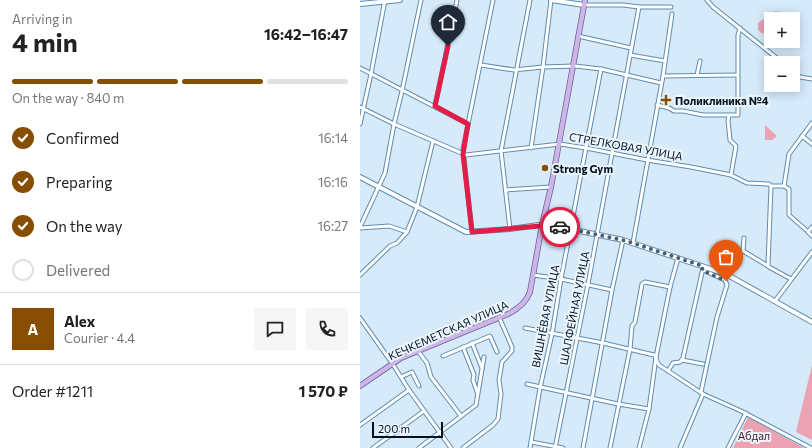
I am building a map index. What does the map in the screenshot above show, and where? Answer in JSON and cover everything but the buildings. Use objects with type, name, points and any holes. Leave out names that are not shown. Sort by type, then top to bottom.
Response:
[{"type":"main road","points":[[360,4],[400,0]]},
{"type":"main road","points":[[551,0],[584,3]]},
{"type":"main road","name":"КЕЧКЕМЕТСКАЯ УЛИЦА","points":[[360,386],[392,363],[517,310],[530,292],[542,224],[551,187],[584,3]]},
{"type":"main road","points":[[360,177],[466,232],[540,226],[542,224],[597,234],[633,243],[703,268],[726,274],[812,322]]},
{"type":"street","points":[[407,232],[389,226],[360,227],[385,173],[420,0]]},
{"type":"street","points":[[435,106],[457,0]]},
{"type":"street","points":[[472,232],[463,154],[493,0]]},
{"type":"street","points":[[510,229],[501,151],[530,0]]},
{"type":"street","points":[[531,148],[551,0]]},
{"type":"street","points":[[707,0],[713,7],[774,56]]},
{"type":"street","points":[[360,124],[362,108],[371,74],[385,1]]},
{"type":"street","points":[[584,3],[639,7],[671,7]]},
{"type":"street","name":"ШАЛФЕЙНАЯ УЛИЦА","points":[[555,447],[588,284],[639,7]]},
{"type":"street","points":[[633,243],[663,76],[672,14]]},
{"type":"street","points":[[657,106],[669,108],[674,112],[684,111],[703,115],[729,116],[738,114],[737,75],[738,35],[740,28]]},
{"type":"street","points":[[578,36],[631,48]]},
{"type":"street","points":[[630,54],[665,61]]},
{"type":"street","points":[[696,75],[700,61]]},
{"type":"street","points":[[481,65],[514,70],[572,66],[601,69],[661,83]]},
{"type":"street","points":[[360,68],[468,124]]},
{"type":"street","name":"ВИШНЁВАЯ УЛИЦА","points":[[530,448],[540,388],[552,334],[601,69]]},
{"type":"street","points":[[663,76],[737,75]]},
{"type":"street","points":[[800,77],[812,79]]},
{"type":"street","name":"СТРЕЛКОВАЯ УЛИЦА","points":[[362,108],[394,124],[466,155],[558,144],[647,160],[692,166],[731,175],[747,183],[784,186]]},
{"type":"street","points":[[729,116],[730,140],[736,146],[731,175]]},
{"type":"street","points":[[806,230],[789,215],[789,189],[784,186],[789,154],[812,123]]},
{"type":"street","points":[[802,136],[812,144]]},
{"type":"street","points":[[360,275],[390,246],[397,243],[407,232],[417,207],[433,141]]},
{"type":"street","points":[[769,266],[771,186]]},
{"type":"street","points":[[506,190],[551,187]]},
{"type":"street","points":[[812,227],[808,232],[812,236]]},
{"type":"street","points":[[744,238],[743,252],[791,279]]},
{"type":"street","points":[[583,448],[612,290],[623,240]]},
{"type":"street","points":[[775,301],[812,252]]},
{"type":"street","points":[[639,448],[648,409],[656,356],[670,286],[678,258]]},
{"type":"street","points":[[680,448],[702,393],[717,317],[727,285],[725,280],[703,268],[682,360]]},
{"type":"street","points":[[532,275],[588,284],[612,290]]},
{"type":"street","points":[[610,448],[630,349],[632,326],[635,322],[643,284],[645,282],[670,286]]},
{"type":"street","points":[[360,318],[451,448]]},
{"type":"street","points":[[463,448],[493,425],[498,419],[501,394],[499,380],[502,362],[512,352],[512,347],[499,318]]},
{"type":"street","points":[[525,328],[603,343],[656,356]]},
{"type":"street","points":[[443,356],[490,336],[497,352]]},
{"type":"street","points":[[472,343],[482,368]]},
{"type":"street","points":[[463,347],[474,375],[473,380],[478,393]]},
{"type":"street","points":[[418,351],[427,363],[431,377],[461,416]]},
{"type":"street","points":[[656,356],[659,365],[702,393],[746,413],[811,448]]},
{"type":"street","points":[[419,448],[476,405],[484,357]]},
{"type":"street","points":[[668,371],[673,363],[678,363],[682,360],[703,364]]},
{"type":"street","points":[[400,377],[412,372],[419,386]]},
{"type":"street","points":[[527,384],[540,388],[648,409]]},
{"type":"street","points":[[360,425],[409,390]]},
{"type":"street","points":[[373,448],[424,411]]},
{"type":"street","points":[[728,448],[746,413]]},
{"type":"street","points":[[531,442],[563,448]]},
{"type":"green space","points":[[764,19],[764,33],[761,33],[758,30],[758,23]]},
{"type":"green space","points":[[765,125],[777,136],[772,140],[765,140]]},
{"type":"green space","points":[[812,365],[812,440],[796,432]]},
{"type":"green space","name":"Абдал","points":[[748,417],[804,448],[733,448]]},
{"type":"way so far","points":[[560,227],[633,243],[703,266],[702,270],[726,281]]},
{"type":"place","name":"Поликлиника №4","points":[[666,100]]},
{"type":"place","name":"Strong Gym","points":[[545,168]]},
{"type":"route","points":[[448,46],[435,106],[468,124],[463,154],[472,232],[540,226],[542,224],[560,227]]}]
